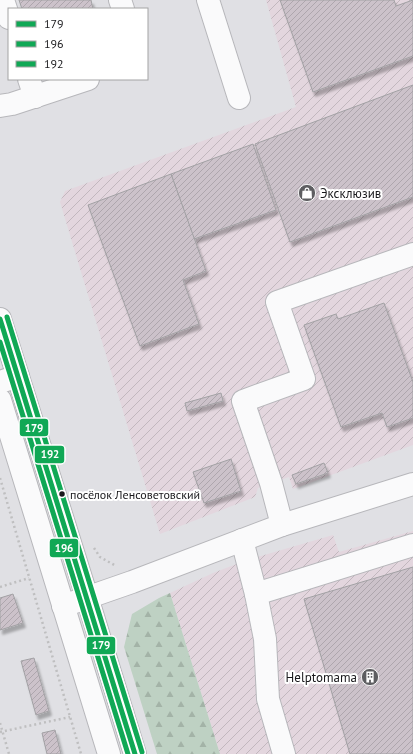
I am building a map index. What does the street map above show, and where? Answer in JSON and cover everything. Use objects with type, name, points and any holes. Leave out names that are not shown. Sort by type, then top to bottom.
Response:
[{"type":"main road","points":[[3,0],[8,15]]},
{"type":"main road","points":[[208,0],[239,98]]},
{"type":"main road","points":[[4,108],[32,88],[82,80]]},
{"type":"main road","points":[[282,525],[271,483],[242,401],[304,380],[277,302],[413,254]]},
{"type":"main road","points":[[0,319],[9,379],[87,597],[135,754]]},
{"type":"main road","points":[[0,400],[109,754]]},
{"type":"main road","points":[[63,606],[132,582],[282,525],[413,484]]},
{"type":"main road","points":[[242,540],[256,594],[265,640],[268,699],[284,754]]},
{"type":"main road","points":[[256,594],[413,545]]},
{"type":"path","points":[[0,478],[81,754]]},
{"type":"path","points":[[93,544],[100,557],[118,567],[122,567]]},
{"type":"path","points":[[0,587],[29,578]]},
{"type":"path","points":[[1,732],[70,717]]},
{"type":"path","points":[[0,723],[1,732],[9,754]]},
{"type":"shaded area","points":[[266,0],[413,0],[413,445],[293,489],[289,477],[258,488],[255,497],[160,534],[60,202],[65,191],[296,107]]},
{"type":"shaded area","points":[[413,531],[413,754],[220,754],[170,593],[213,573],[247,560],[333,535],[339,552]]},
{"type":"green space","points":[[170,593],[220,754],[157,754],[124,647],[132,614]]},
{"type":"building","points":[[19,0],[91,0],[93,8],[22,8]]},
{"type":"building","points":[[280,0],[394,0],[396,6],[413,0],[413,56],[313,92]]},
{"type":"building","points":[[413,85],[413,197],[290,242],[255,144]]},
{"type":"building","points":[[253,144],[276,210],[194,239],[171,174]]},
{"type":"building","points":[[171,174],[206,271],[183,280],[199,324],[140,346],[88,205]]},
{"type":"building","points":[[384,303],[413,382],[413,418],[387,427],[382,413],[341,427],[304,325],[336,314],[338,319]]},
{"type":"building","points":[[221,393],[223,401],[187,411],[185,403]]},
{"type":"building","points":[[231,459],[241,491],[204,503],[193,472]]},
{"type":"building","points":[[324,463],[328,473],[296,484],[292,475]]},
{"type":"building","name":"Helptomama","points":[[413,567],[413,754],[350,754],[304,599]]},
{"type":"building","points":[[13,594],[23,623],[0,630],[0,598]]},
{"type":"building","points":[[34,658],[49,711],[36,715],[21,661]]},
{"type":"building","points":[[55,730],[61,754],[47,754],[42,733]]},
{"type":"transit line","name":"192","points":[[7,317],[142,752]]},
{"type":"transit line","name":"179","points":[[0,319],[135,754]]},
{"type":"transit line","name":"196","points":[[0,342],[128,754]]},
{"type":"place","name":"Эксклюзив","points":[[307,193]]},
{"type":"place","name":"посёлок Ленсоветовский","points":[[62,494]]},
{"type":"place","name":"Helptomama","points":[[370,677]]}]
